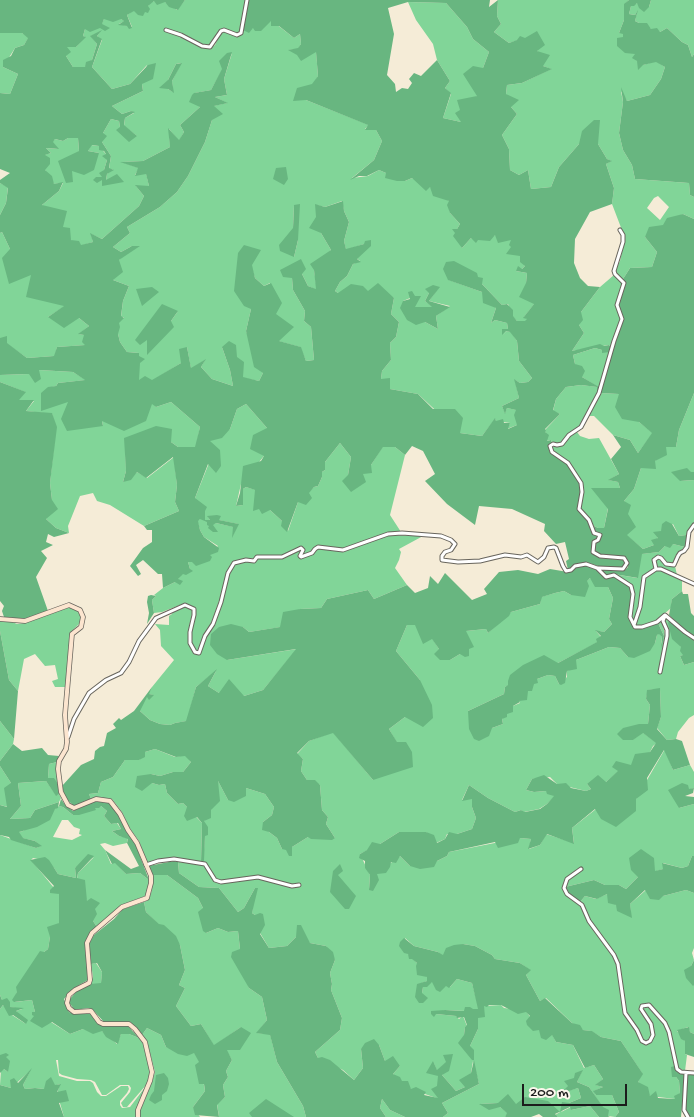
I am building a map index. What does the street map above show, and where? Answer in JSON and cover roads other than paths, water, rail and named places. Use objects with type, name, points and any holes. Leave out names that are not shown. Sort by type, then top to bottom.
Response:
[{"type":"street","points":[[166,30],[181,35],[202,46],[210,47],[221,31],[224,30],[237,35],[241,33],[247,0]]},
{"type":"street","points":[[138,1117],[138,1110],[152,1072],[145,1042],[129,1024],[103,1024],[91,1011],[72,1012],[67,1000],[75,990],[89,983],[87,943],[92,934],[122,908],[147,898],[151,883],[151,876],[137,843],[110,801],[96,799],[74,808],[70,807],[63,799],[58,769],[59,761],[66,749],[74,719],[88,693],[106,680],[121,673],[129,662],[139,641],[156,618],[185,604],[194,609],[190,643],[195,652],[199,653],[205,636],[213,624],[228,574],[237,562],[254,561],[257,557],[282,557],[301,548],[303,550],[300,557],[312,553],[318,547],[343,550],[388,534],[402,533],[441,536],[451,540],[455,544],[442,557],[443,561],[448,562],[480,561],[505,555],[521,557],[527,555],[538,562],[544,557],[548,548],[554,547],[566,570],[586,564],[597,568],[624,570],[627,563],[621,558],[600,556],[593,552],[594,542],[598,540],[600,535],[594,533],[589,520],[579,509],[582,492],[581,483],[568,464],[552,452],[550,446],[562,444],[569,435],[581,427],[599,393],[622,319],[617,305],[624,283],[615,274],[614,270],[623,242],[623,235],[620,230]]},
{"type":"street","points":[[656,569],[654,560],[658,557],[662,558],[666,564],[674,565],[680,552],[684,551],[687,547],[689,532],[694,525]]},
{"type":"street","points":[[597,568],[606,577],[614,575],[631,586],[633,594],[630,617],[635,627],[657,622],[665,615]]},
{"type":"street","points":[[634,625],[640,607],[644,577],[656,569],[661,569],[694,584]]},
{"type":"street","points":[[0,619],[25,621],[69,604],[80,610],[83,616],[82,624],[72,634],[65,715],[67,742]]},
{"type":"street","points":[[665,615],[694,638]]},
{"type":"street","points":[[660,672],[667,636],[664,622],[665,615]]},
{"type":"street","points":[[146,865],[158,861],[174,860],[203,863],[207,866],[215,880],[218,881],[258,877],[292,886],[299,885]]},
{"type":"street","points":[[581,869],[567,879],[564,888],[567,894],[582,905],[589,921],[614,955],[618,964],[625,1013],[642,1041],[646,1043],[650,1041],[653,1035],[651,1024],[641,1008],[649,1004],[665,1023],[669,1032],[677,1069],[681,1072],[694,1073]]},
{"type":"street","points":[[686,1073],[684,1110],[688,1117]]}]
